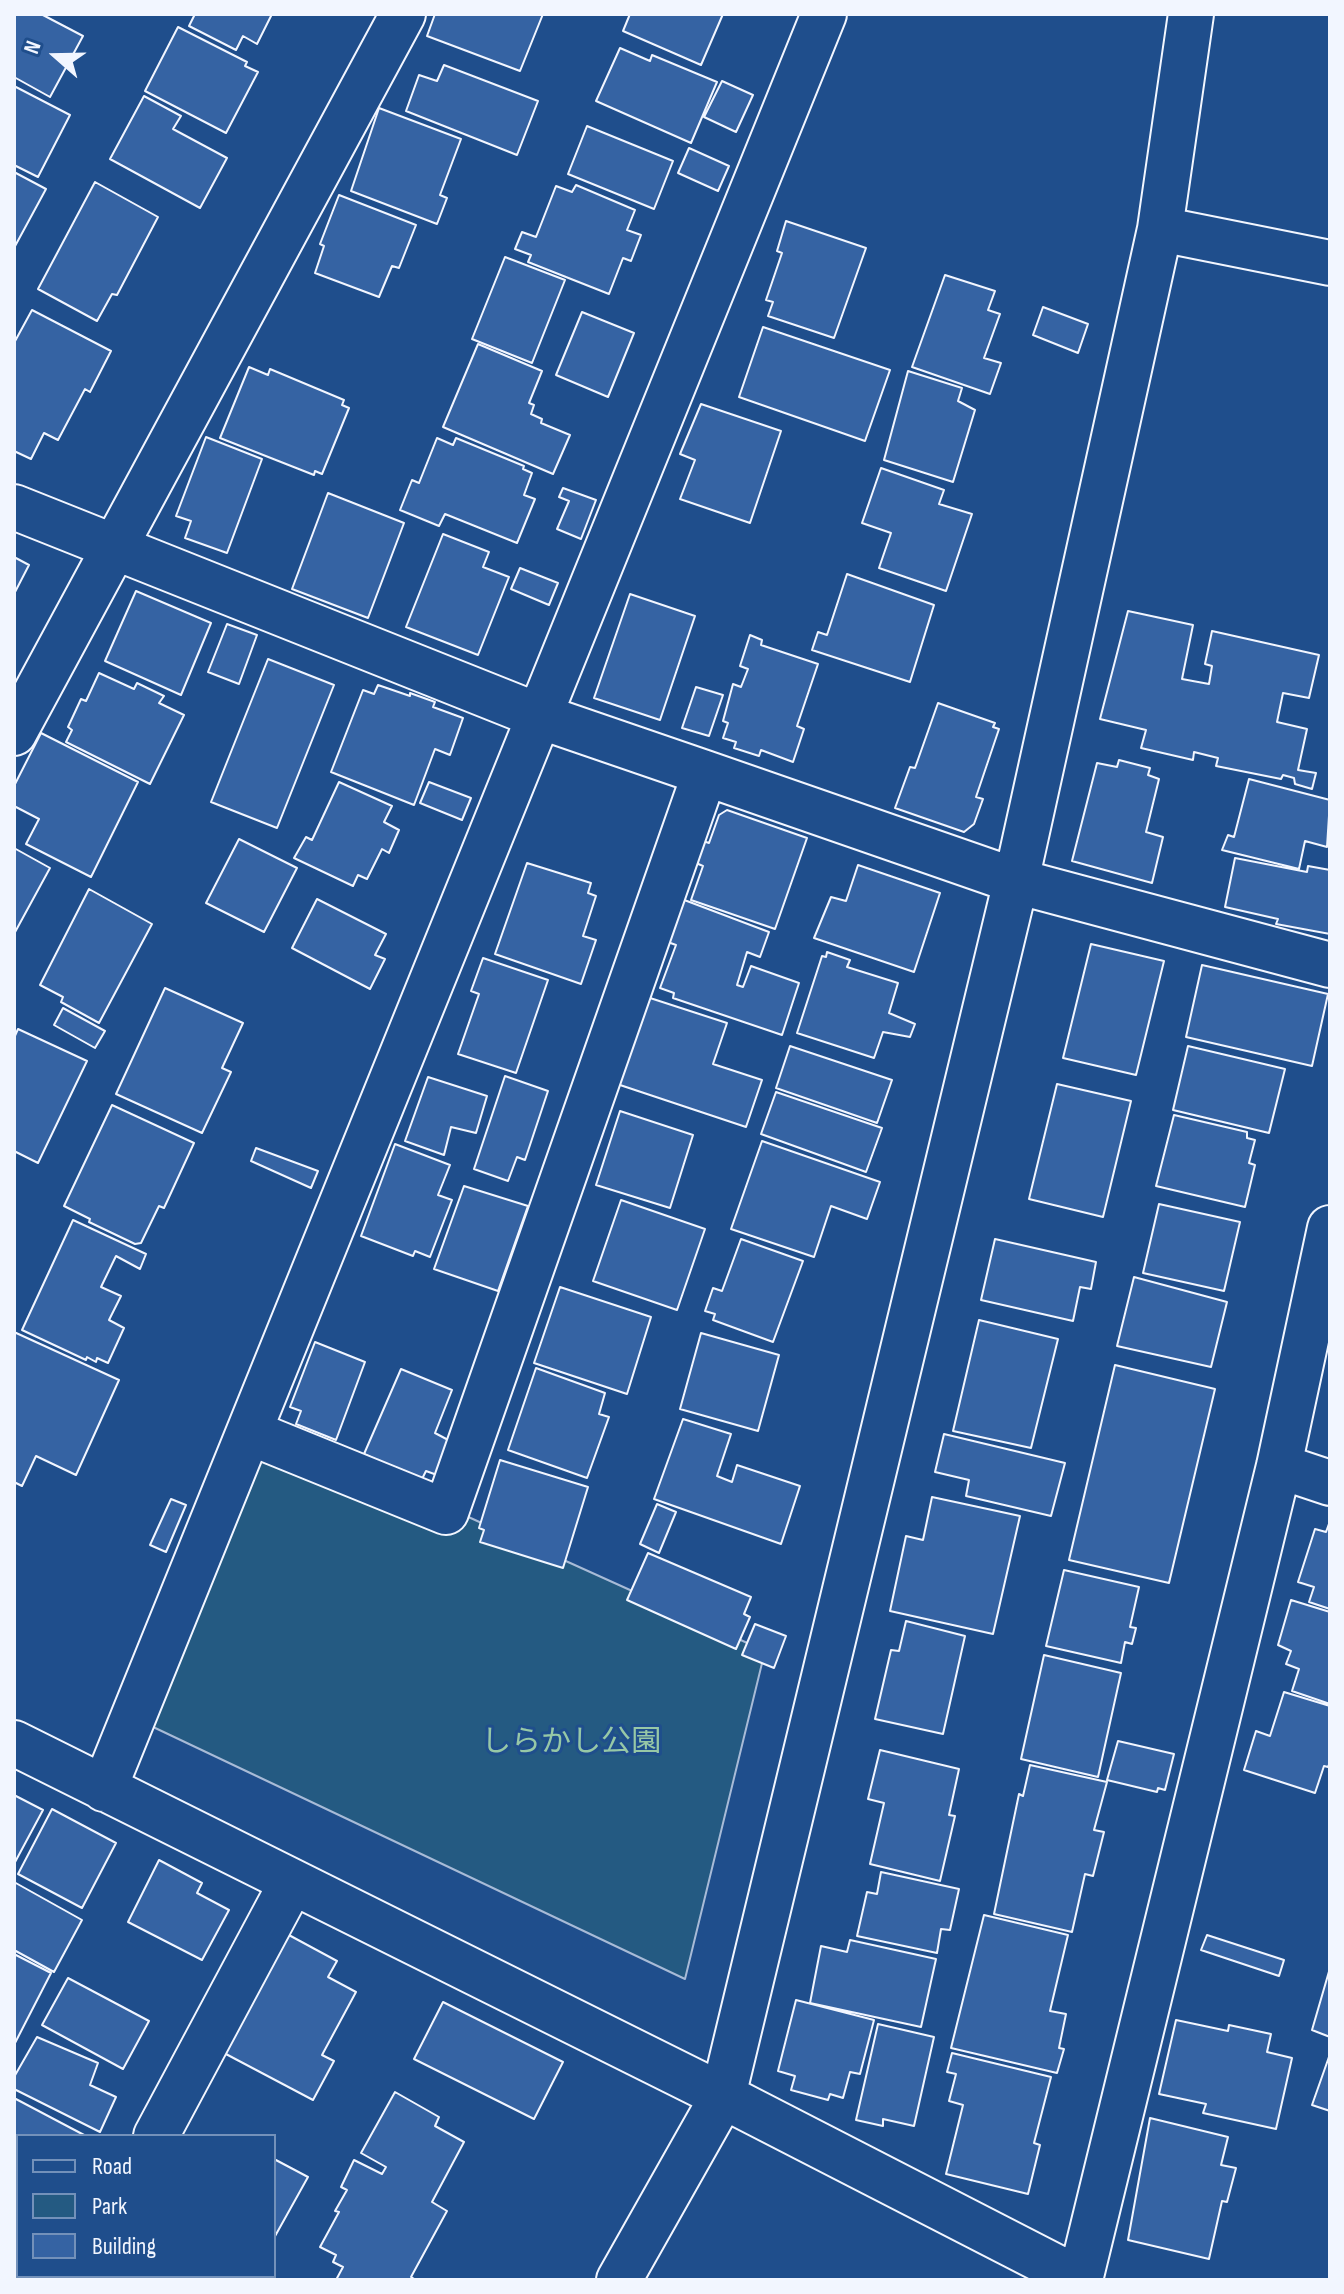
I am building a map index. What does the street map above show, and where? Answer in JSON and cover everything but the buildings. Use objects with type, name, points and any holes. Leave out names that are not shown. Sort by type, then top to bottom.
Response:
[{"type":"street","points":[[14,733],[403,14]]},
{"type":"street","points":[[104,1789],[824,14]]},
{"type":"street","points":[[619,2280],[723,2096],[1016,881],[1160,229],[1191,14]]},
{"type":"street","points":[[1160,229],[1330,263]]},
{"type":"street","points":[[14,507],[539,716],[1016,881],[1330,965]]},
{"type":"street","points":[[249,1432],[446,1512],[705,773]]},
{"type":"street","points":[[14,1743],[723,2096],[1081,2280],[1279,1466],[1330,1228]]},
{"type":"street","points":[[1279,1466],[1330,1483]]},
{"type":"street","points":[[157,2134],[292,1882]]},
{"type":"green space","name":"しらかし公園","points":[[267,1426],[765,1651],[685,1979],[151,1726]]}]
